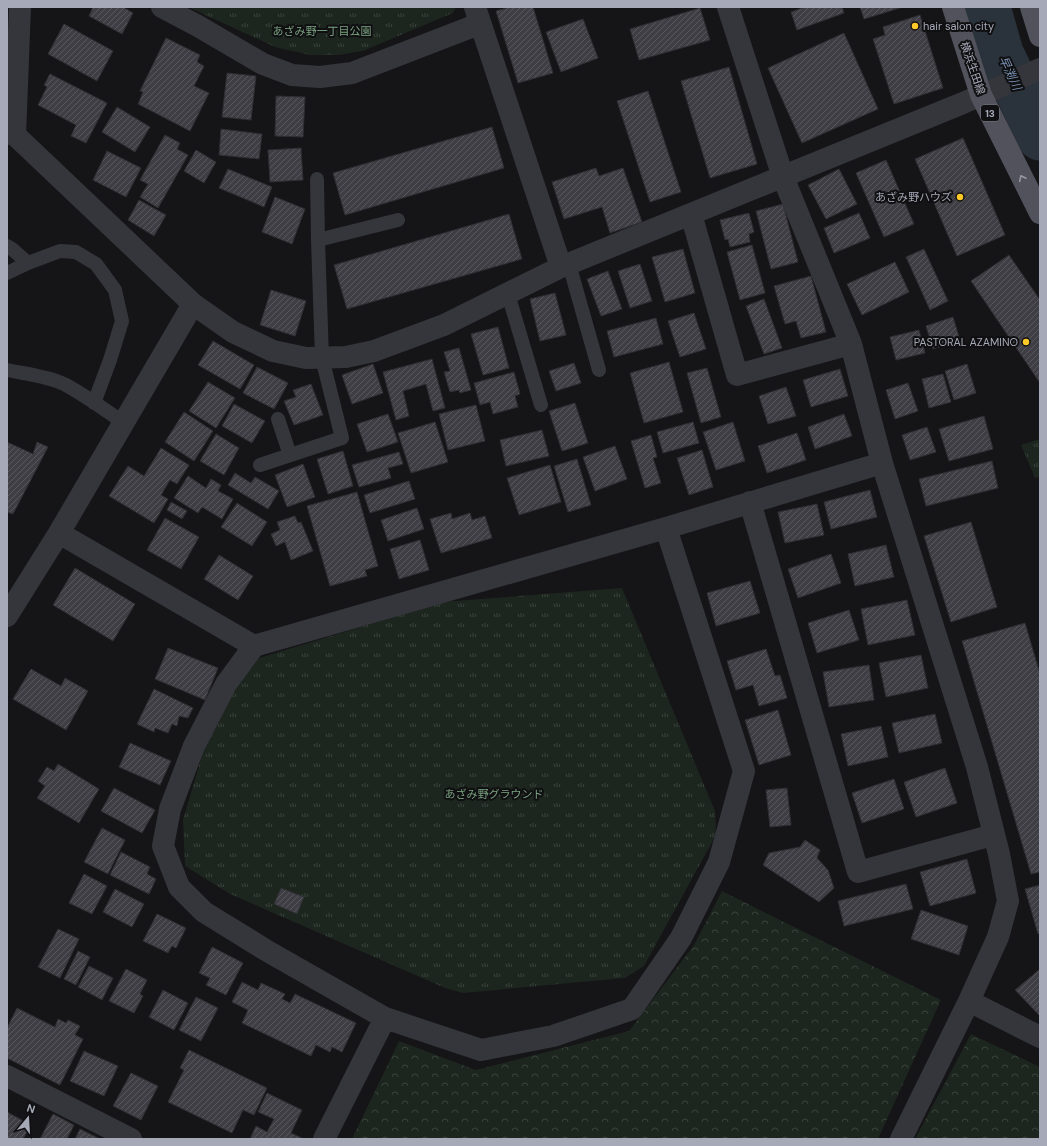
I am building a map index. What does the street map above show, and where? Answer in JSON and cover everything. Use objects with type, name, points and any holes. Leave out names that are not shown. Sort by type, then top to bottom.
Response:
[{"type":"main road","name":"横浜生田線","points":[[953,7],[972,69],[988,92],[1040,213]]},
{"type":"main road","points":[[1031,7],[1040,36]]},
{"type":"street","points":[[20,7],[11,134],[193,304],[233,332],[273,351],[306,358],[346,357],[374,351],[444,324],[565,266],[1036,71]]},
{"type":"street","points":[[162,7],[263,64],[292,75],[320,78],[352,73],[477,15],[565,266]]},
{"type":"street","points":[[728,7],[783,176],[851,344],[882,463],[977,767],[999,854],[1008,900],[998,937],[969,1001],[901,1139]]},
{"type":"street","points":[[691,214],[737,375],[851,344]]},
{"type":"street","points":[[7,616],[59,533],[193,304]]},
{"type":"street","points":[[666,528],[744,771],[719,862],[681,938],[632,1009],[553,1036],[480,1050],[385,1018],[269,952],[204,912],[178,887],[163,846],[170,809],[194,746],[226,684],[254,646],[666,528],[882,463]]},
{"type":"street","points":[[750,502],[858,872],[993,835]]},
{"type":"street","points":[[59,533],[254,646]]},
{"type":"street","points":[[969,1001],[1040,1037]]},
{"type":"street","points":[[324,1139],[385,1018]]},
{"type":"street","points":[[7,1076],[131,1139]]},
{"type":"lane","points":[[260,465],[342,438],[322,358],[317,179]]},
{"type":"lane","points":[[318,240],[398,220]]},
{"type":"lane","points":[[7,246],[28,263]]},
{"type":"lane","points":[[7,273],[60,251],[76,252],[96,264],[115,290],[122,321],[110,360],[94,403]]},
{"type":"lane","points":[[565,266],[599,370]]},
{"type":"lane","points":[[508,294],[541,405]]},
{"type":"lane","points":[[7,370],[37,376],[63,384],[124,423]]},
{"type":"lane","points":[[278,419],[290,455]]},
{"type":"green space","name":"あざみ野一丁目公園","points":[[188,7],[456,7],[453,13],[363,51],[339,55],[310,55],[275,47]]},
{"type":"green space","points":[[1040,439],[1040,477],[1035,478],[1021,445]]},
{"type":"green space","name":"あざみ野グラウンド","points":[[622,588],[715,811],[716,835],[644,966],[625,978],[463,993],[445,988],[230,894],[185,866],[183,820],[204,749],[234,691],[256,659],[442,602]]},
{"type":"green space","points":[[722,891],[941,1000],[878,1139],[352,1139],[399,1041],[476,1070],[629,1031],[694,945]]},
{"type":"green space","points":[[971,1034],[1040,1067],[1040,1139],[915,1139]]},
{"type":"building","points":[[93,7],[123,7],[133,13],[122,34],[89,16]]},
{"type":"building","points":[[510,7],[533,7],[553,73],[518,83],[496,11]]},
{"type":"building","points":[[805,7],[842,7],[844,13],[797,30],[791,12]]},
{"type":"building","points":[[860,7],[903,7],[864,19]]},
{"type":"building","points":[[700,8],[710,40],[639,60],[630,29]]},
{"type":"building","points":[[920,15],[943,88],[894,104],[873,39],[885,35],[883,27]]},
{"type":"building","points":[[583,19],[598,58],[561,72],[546,32]]},
{"type":"building","points":[[64,24],[113,51],[97,81],[48,54]]},
{"type":"building","points":[[844,33],[878,109],[802,143],[768,68]]},
{"type":"building","points":[[166,38],[200,55],[197,62],[204,66],[194,86],[209,93],[190,131],[138,104],[143,92],[140,91]]},
{"type":"building","points":[[729,67],[757,164],[710,178],[681,81]]},
{"type":"building","points":[[227,73],[256,76],[251,120],[222,117]]},
{"type":"building","points":[[50,74],[107,103],[86,143],[71,136],[76,125],[38,105],[47,87],[44,85]]},
{"type":"building","points":[[648,91],[681,192],[650,202],[617,101]]},
{"type":"building","points":[[276,96],[305,97],[303,137],[275,136]]},
{"type":"building","points":[[117,107],[150,127],[135,152],[102,132]]},
{"type":"building","points":[[492,127],[504,168],[345,215],[333,173]]},
{"type":"building","points":[[221,129],[262,134],[259,159],[219,155]]},
{"type":"building","points":[[165,135],[180,143],[177,149],[188,155],[158,208],[140,197],[148,184],[140,180]]},
{"type":"building","name":"あざみ野ハウズ","points":[[963,138],[1005,235],[957,256],[915,159]]},
{"type":"building","points":[[301,148],[303,180],[270,182],[268,150]]},
{"type":"building","points":[[196,150],[216,162],[204,183],[184,171]]},
{"type":"building","points":[[107,151],[141,168],[126,197],[93,180]]},
{"type":"building","points":[[886,160],[914,224],[884,237],[856,173]]},
{"type":"building","points":[[596,168],[599,176],[623,168],[642,222],[610,233],[602,207],[564,219],[552,182]]},
{"type":"building","points":[[228,169],[272,187],[264,207],[219,188]]},
{"type":"building","points":[[839,169],[857,204],[826,219],[808,185]]},
{"type":"building","points":[[275,197],[305,209],[292,244],[262,232]]},
{"type":"building","points":[[139,200],[166,215],[154,236],[128,220]]},
{"type":"building","points":[[783,204],[798,262],[771,269],[756,211]]},
{"type":"building","points":[[749,213],[754,232],[749,234],[750,242],[730,247],[728,239],[725,240],[720,220]]},
{"type":"building","points":[[859,213],[870,238],[834,253],[824,228]]},
{"type":"building","points":[[509,214],[522,259],[347,309],[334,265]]},
{"type":"building","points":[[752,245],[765,293],[740,300],[727,252]]},
{"type":"building","points":[[683,249],[695,293],[665,302],[652,257]]},
{"type":"building","points":[[924,249],[948,301],[930,310],[906,257]]},
{"type":"building","name":"PASTORAL AZAMINO","points":[[1009,255],[1040,300],[1040,383],[971,281]]},
{"type":"building","points":[[895,262],[909,292],[862,315],[847,284]]},
{"type":"building","points":[[640,264],[652,301],[630,308],[618,271]]},
{"type":"building","points":[[608,271],[622,309],[601,316],[587,279]]},
{"type":"building","points":[[811,276],[826,332],[801,338],[796,321],[785,324],[774,286]]},
{"type":"building","points":[[271,290],[306,301],[295,336],[260,325]]},
{"type":"building","points":[[555,293],[566,335],[540,341],[530,299]]},
{"type":"building","points":[[764,299],[782,348],[764,354],[746,306]]},
{"type":"building","points":[[694,313],[706,349],[680,357],[668,321]]},
{"type":"building","points":[[953,317],[960,340],[933,349],[926,326]]},
{"type":"building","points":[[656,318],[663,344],[614,357],[607,331]]},
{"type":"building","points":[[498,327],[509,368],[483,375],[471,334]]},
{"type":"building","points":[[919,330],[925,353],[896,360],[890,337]]},
{"type":"building","points":[[213,341],[254,365],[240,389],[198,365]]},
{"type":"building","points":[[459,348],[471,390],[460,393],[459,390],[450,392],[444,372],[450,371],[444,352]]},
{"type":"building","points":[[432,359],[445,408],[433,411],[426,384],[403,391],[409,416],[396,420],[383,372]]},
{"type":"building","points":[[669,362],[683,412],[644,423],[630,373]]},
{"type":"building","points":[[574,363],[581,383],[556,391],[549,371]]},
{"type":"building","points":[[373,364],[383,393],[352,404],[342,375]]},
{"type":"building","points":[[967,364],[976,393],[954,400],[945,371]]},
{"type":"building","points":[[257,367],[288,383],[274,409],[243,393]]},
{"type":"building","points":[[707,368],[721,417],[701,423],[687,373]]},
{"type":"building","points":[[840,369],[848,396],[811,407],[803,380]]},
{"type":"building","points":[[514,372],[520,394],[515,396],[518,407],[493,414],[490,402],[480,405],[474,383]]},
{"type":"building","points":[[943,374],[951,402],[929,408],[922,379]]},
{"type":"building","points":[[208,382],[235,398],[216,428],[189,411]]},
{"type":"building","points":[[908,383],[918,411],[895,419],[886,390]]},
{"type":"building","points":[[311,384],[323,415],[294,425],[284,401],[296,397],[293,390]]},
{"type":"building","points":[[786,387],[796,416],[768,424],[759,396]]},
{"type":"building","points":[[575,403],[588,443],[562,451],[549,411]]},
{"type":"building","points":[[234,404],[265,421],[252,443],[222,426]]},
{"type":"building","points":[[476,405],[485,441],[448,450],[439,414]]},
{"type":"building","points":[[184,412],[213,431],[194,461],[165,442]]},
{"type":"building","points":[[388,414],[398,442],[367,452],[357,424]]},
{"type":"building","points":[[844,414],[852,436],[815,449],[808,427]]},
{"type":"building","points":[[984,416],[993,449],[949,461],[939,429]]},
{"type":"building","points":[[435,422],[448,462],[411,473],[398,433]]},
{"type":"building","points":[[693,422],[699,443],[663,453],[657,432]]},
{"type":"building","points":[[733,422],[745,461],[716,470],[703,432]]},
{"type":"building","points":[[927,427],[936,452],[910,460],[902,435]]},
{"type":"building","points":[[542,430],[549,456],[506,466],[500,440]]},
{"type":"building","points":[[797,433],[806,460],[767,473],[758,446]]},
{"type":"building","points":[[216,434],[239,448],[224,475],[200,461]]},
{"type":"building","points":[[651,435],[657,457],[653,458],[661,483],[645,488],[631,441]]},
{"type":"building","points":[[7,442],[33,454],[37,442],[48,447],[13,514],[7,512]]},
{"type":"building","points":[[615,446],[627,479],[595,491],[583,457]]},
{"type":"building","points":[[161,448],[189,465],[177,484],[170,480],[161,495],[168,499],[154,523],[109,496],[128,466],[144,476]]},
{"type":"building","points":[[702,450],[713,487],[689,495],[677,458]]},
{"type":"building","points":[[343,451],[353,486],[328,494],[317,459]]},
{"type":"building","points":[[399,452],[403,464],[388,468],[391,478],[359,487],[352,465]]},
{"type":"building","points":[[577,459],[591,505],[568,512],[554,466]]},
{"type":"building","points":[[992,461],[998,488],[926,506],[919,479]]},
{"type":"building","points":[[303,464],[315,497],[287,507],[275,475]]},
{"type":"building","points":[[550,465],[561,502],[519,515],[507,478]]},
{"type":"building","points":[[235,473],[251,483],[255,477],[279,491],[268,509],[228,485]]},
{"type":"building","points":[[188,476],[206,488],[211,479],[221,485],[218,491],[233,499],[222,519],[202,507],[198,513],[174,498]]},
{"type":"building","points":[[409,481],[415,499],[370,513],[364,495]]},
{"type":"building","points":[[870,490],[877,517],[831,529],[824,502]]},
{"type":"building","points":[[357,492],[378,566],[365,570],[367,576],[330,586],[307,506]]},
{"type":"building","points":[[171,502],[187,511],[182,519],[167,510]]},
{"type":"building","points":[[237,503],[267,522],[252,546],[221,527]]},
{"type":"building","points":[[817,504],[824,535],[785,543],[778,512]]},
{"type":"building","points":[[417,508],[424,529],[388,541],[381,520]]},
{"type":"building","points":[[451,513],[452,519],[470,513],[472,520],[485,516],[492,538],[441,553],[430,519]]},
{"type":"building","points":[[295,516],[298,523],[301,522],[313,551],[291,560],[285,542],[276,546],[271,534],[280,530],[277,522]]},
{"type":"building","points":[[165,518],[199,537],[181,569],[147,550]]},
{"type":"building","points":[[971,522],[997,607],[951,622],[924,536]]},
{"type":"building","points":[[420,540],[429,570],[399,579],[390,549]]},
{"type":"building","points":[[886,545],[894,577],[855,586],[848,554]]},
{"type":"building","points":[[831,554],[841,583],[798,598],[788,569]]},
{"type":"building","points":[[219,555],[253,576],[238,600],[204,579]]},
{"type":"building","points":[[75,568],[135,604],[113,641],[53,605]]},
{"type":"building","points":[[750,581],[760,613],[716,626],[707,593]]},
{"type":"building","points":[[907,600],[915,635],[868,645],[861,609]]},
{"type":"building","points":[[849,610],[859,640],[817,653],[808,623]]},
{"type":"building","points":[[1025,623],[1040,674],[1040,872],[1031,874],[962,641]]},
{"type":"building","points":[[168,648],[218,668],[205,700],[155,679]]},
{"type":"building","points":[[766,649],[775,676],[780,675],[787,698],[759,706],[753,685],[736,690],[727,661]]},
{"type":"building","points":[[921,655],[928,688],[886,697],[879,663]]},
{"type":"building","points":[[869,665],[874,700],[829,707],[823,672]]},
{"type":"building","points":[[31,669],[61,686],[65,678],[88,691],[66,730],[13,699]]},
{"type":"building","points":[[154,689],[193,708],[188,718],[179,716],[177,726],[172,724],[168,733],[155,728],[154,732],[137,724]]},
{"type":"building","points":[[778,710],[791,755],[759,765],[745,720]]},
{"type":"building","points":[[935,714],[942,743],[899,753],[892,723]]},
{"type":"building","points":[[881,726],[888,757],[848,766],[841,734]]},
{"type":"building","points":[[130,743],[171,761],[160,785],[119,767]]},
{"type":"building","points":[[58,764],[99,789],[79,823],[37,798],[45,786],[38,781],[47,767],[54,771]]},
{"type":"building","points":[[945,768],[957,803],[916,817],[904,782]]},
{"type":"building","points":[[894,779],[904,809],[862,823],[852,793]]},
{"type":"building","points":[[114,788],[155,810],[142,833],[101,811]]},
{"type":"building","points":[[787,788],[791,825],[770,827],[766,790]]},
{"type":"building","points":[[102,828],[125,840],[108,874],[84,862]]},
{"type":"building","points":[[805,840],[820,850],[817,858],[828,870],[834,888],[819,902],[763,865],[769,853],[800,847]]},
{"type":"building","points":[[121,852],[150,867],[147,874],[156,879],[149,894],[110,875]]},
{"type":"building","points":[[967,859],[976,893],[930,906],[920,872]]},
{"type":"building","points":[[84,874],[107,886],[92,914],[69,903]]},
{"type":"building","points":[[906,884],[913,909],[844,926],[838,901]]},
{"type":"building","points":[[1040,885],[1040,933],[1038,934],[1025,889]]},
{"type":"building","points":[[281,888],[304,897],[297,914],[274,904]]},
{"type":"building","points":[[115,889],[144,904],[132,927],[103,912]]},
{"type":"building","points":[[921,910],[968,926],[959,955],[911,939]]},
{"type":"building","points":[[157,914],[186,928],[176,948],[172,946],[168,953],[143,941]]},
{"type":"building","points":[[58,929],[79,939],[60,978],[38,967]]},
{"type":"building","points":[[212,947],[243,963],[226,995],[206,985],[210,978],[199,973]]},
{"type":"building","points":[[78,951],[90,957],[76,985],[64,979]]},
{"type":"building","points":[[89,966],[113,978],[102,1000],[78,987]]},
{"type":"building","points":[[126,969],[147,980],[140,994],[143,996],[134,1013],[109,1001]]},
{"type":"building","points":[[1040,969],[1040,1016],[1015,990]]},
{"type":"building","points":[[242,982],[258,990],[261,983],[285,994],[282,999],[290,1003],[295,994],[356,1023],[342,1052],[332,1047],[330,1052],[316,1045],[311,1056],[242,1023],[248,1010],[232,1002]]},
{"type":"building","points":[[163,990],[188,1003],[174,1030],[149,1017]]},
{"type":"building","points":[[196,997],[218,1008],[201,1041],[179,1030]]},
{"type":"building","points":[[17,1008],[55,1027],[58,1019],[66,1023],[68,1020],[80,1026],[75,1035],[83,1039],[60,1085],[7,1058],[7,1028]]},
{"type":"building","points":[[189,1050],[267,1088],[254,1115],[243,1110],[232,1133],[168,1102],[184,1070],[180,1068]]},
{"type":"building","points":[[84,1051],[118,1066],[104,1096],[70,1081]]},
{"type":"building","points":[[131,1073],[158,1086],[141,1120],[113,1106]]},
{"type":"building","points":[[267,1093],[302,1110],[291,1133],[304,1139],[250,1139],[256,1126],[267,1132],[274,1119],[258,1112]]},
{"type":"building","points":[[7,1112],[31,1125],[23,1139],[7,1139]]},
{"type":"building","points":[[53,1114],[74,1125],[67,1139],[40,1139]]},
{"type":"building","points":[[80,1129],[100,1139],[75,1139]]},
{"type":"waterway","name":"早渕川","points":[[987,7],[1000,53],[1040,137]]},
{"type":"place","name":"hair salon city","points":[[915,26]]},
{"type":"place","name":"あざみ野ハウズ","points":[[960,197]]},
{"type":"place","name":"PASTORAL AZAMINO","points":[[1026,342]]}]
